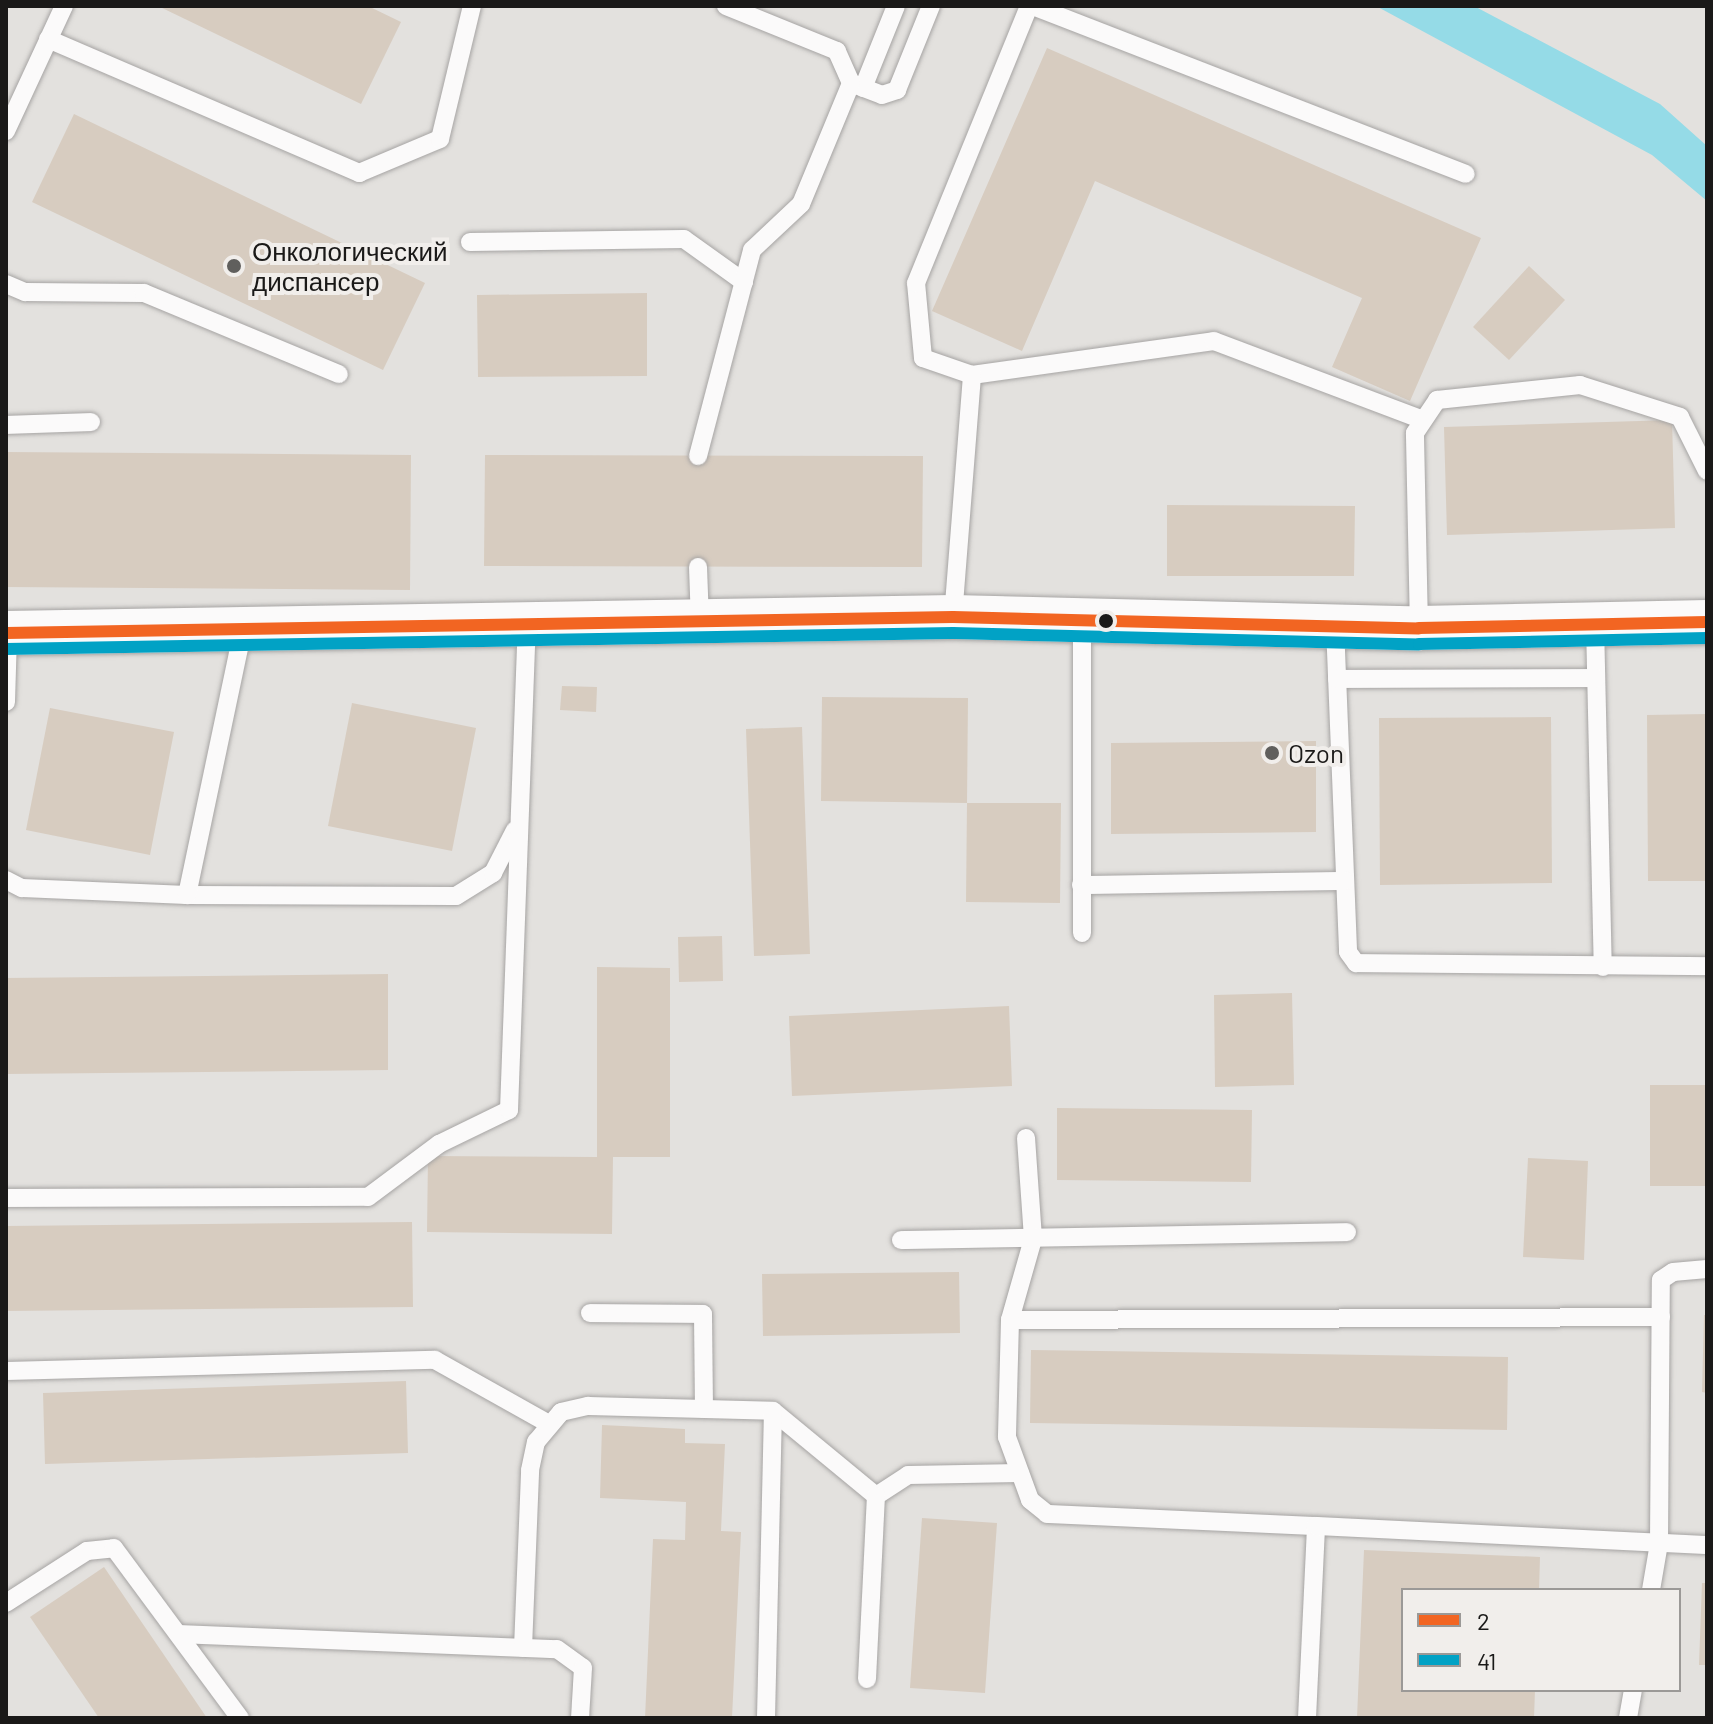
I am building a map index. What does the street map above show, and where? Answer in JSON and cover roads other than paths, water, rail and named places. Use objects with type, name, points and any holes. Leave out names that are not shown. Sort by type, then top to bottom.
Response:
[{"type":"main road","points":[[7,633],[953,617],[1419,628],[1707,622]]},
{"type":"lane","points":[[6,131],[64,6]]},
{"type":"lane","points":[[48,39],[359,173],[440,139],[472,6]]},
{"type":"lane","points":[[726,6],[837,51],[857,85],[882,95],[897,90],[931,6]]},
{"type":"lane","points":[[698,456],[744,282],[759,240],[801,204],[896,6]]},
{"type":"lane","points":[[1423,420],[1214,341],[972,375],[923,358],[916,283],[1031,6],[1466,174]]},
{"type":"lane","points":[[470,242],[684,239],[744,282]]},
{"type":"lane","points":[[6,284],[25,292],[144,293],[339,374]]},
{"type":"lane","points":[[953,617],[972,375]]},
{"type":"lane","points":[[1419,628],[1415,433],[1437,400],[1580,385],[1680,417],[1707,471]]},
{"type":"lane","points":[[6,425],[91,422]]},
{"type":"lane","points":[[698,567],[700,622]]},
{"type":"lane","points":[[1082,620],[1082,933]]},
{"type":"lane","points":[[6,1198],[368,1197],[439,1144],[509,1110],[527,624]]},
{"type":"lane","points":[[1595,624],[1603,967]]},
{"type":"lane","points":[[1335,626],[1348,952],[1366,968],[1707,966]]},
{"type":"lane","points":[[187,895],[243,629]]},
{"type":"lane","points":[[6,702],[7,633]]},
{"type":"lane","points":[[1337,679],[1596,678]]},
{"type":"lane","points":[[6,880],[22,888],[187,895],[456,896],[493,873],[520,821]]},
{"type":"lane","points":[[1081,885],[1345,881]]},
{"type":"lane","points":[[1026,1138],[1033,1239],[1010,1320],[1007,1437],[1030,1500],[1047,1514],[1707,1545]]},
{"type":"lane","points":[[901,1240],[1347,1232]]},
{"type":"lane","points":[[1651,1588],[1659,1543],[1661,1280],[1673,1272],[1707,1269]]},
{"type":"lane","points":[[590,1313],[703,1314],[704,1409]]},
{"type":"lane","points":[[1010,1320],[1661,1317]]},
{"type":"lane","points":[[6,1371],[435,1360],[549,1424]]},
{"type":"lane","points":[[523,1648],[530,1470],[549,1424],[561,1412],[588,1406],[773,1411],[876,1496]]},
{"type":"lane","points":[[766,1718],[773,1411]]},
{"type":"lane","points":[[876,1496],[908,1475],[1020,1473]]},
{"type":"lane","points":[[867,1679],[876,1496]]},
{"type":"lane","points":[[1307,1718],[1316,1526]]},
{"type":"lane","points":[[6,1603],[99,1545],[114,1548],[240,1718]]},
{"type":"lane","points":[[178,1634],[523,1648],[574,1656],[583,1668],[580,1718]]},
{"type":"lane","points":[[1628,1718],[1633,1692]]},
{"type":"water","points":[[1376,6],[1474,6],[1660,104],[1707,146],[1707,201],[1652,155]]},
{"type":"place","name":"Онкологический диспансер","points":[[234,266]]},
{"type":"place","name":"Ozon","points":[[1272,753]]}]
